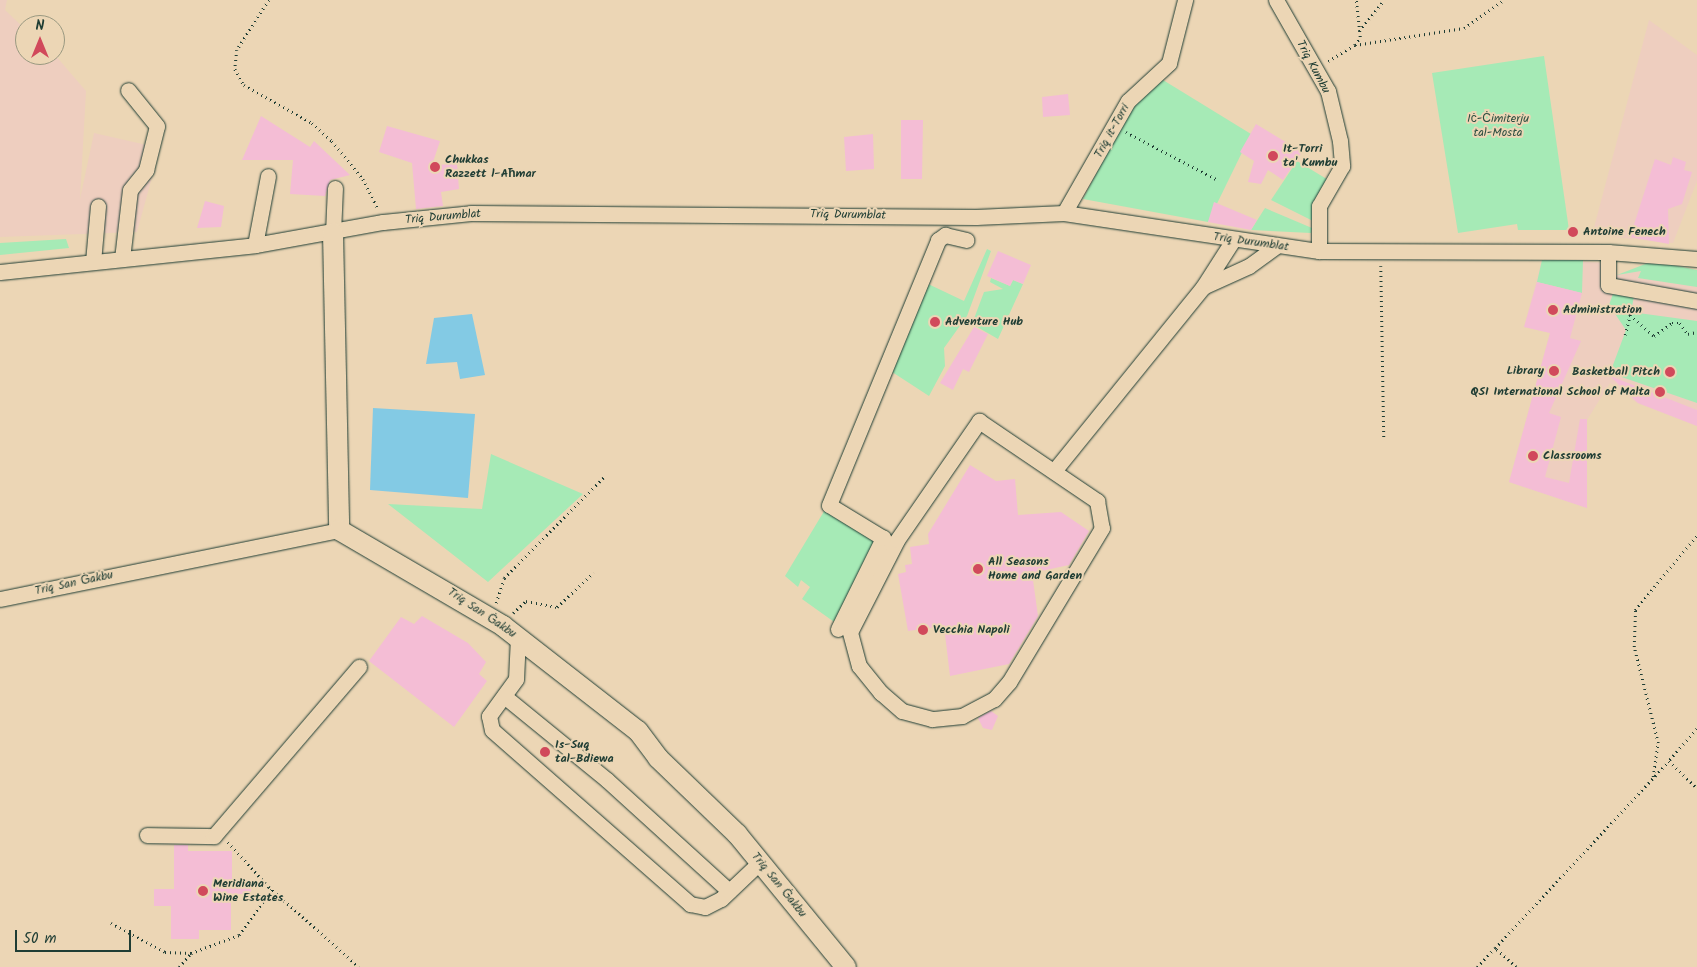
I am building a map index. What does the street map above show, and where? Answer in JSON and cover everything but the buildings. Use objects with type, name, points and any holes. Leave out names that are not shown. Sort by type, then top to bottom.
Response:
[{"type":"main road","points":[[332,233],[339,530]]},
{"type":"main road","name":"Triq San Ġakbu","points":[[339,530],[504,627],[638,731],[658,758],[760,862],[846,967]]},
{"type":"street","name":"Triq it-Torri","points":[[1064,213],[1128,101],[1169,63],[1185,0]]},
{"type":"street","name":"Triq Kumbu","points":[[1276,0],[1328,91],[1342,166],[1319,206],[1319,251]]},
{"type":"street","points":[[122,259],[130,190],[146,170],[157,126],[128,90]]},
{"type":"street","points":[[255,245],[268,176]]},
{"type":"street","points":[[332,233],[335,188]]},
{"type":"street","points":[[93,262],[98,206]]},
{"type":"street","name":"Triq Durumblat","points":[[0,272],[255,245],[332,233],[383,222],[480,213],[976,217],[1064,213],[1234,240],[1319,251],[1608,252],[1697,259]]},
{"type":"street","points":[[838,629],[883,538],[829,505],[938,240],[945,235],[966,240]]},
{"type":"street","points":[[1054,471],[1203,287],[1234,240]]},
{"type":"street","points":[[1203,287],[1249,266],[1277,246]]},
{"type":"street","points":[[1608,252],[1608,285],[1697,301]]},
{"type":"street","points":[[979,421],[1054,471],[1097,501],[1102,528],[1009,682],[994,698],[962,716],[932,719],[902,711],[859,666],[850,632],[897,540],[979,421]]},
{"type":"street","name":"Triq San Ġakbu","points":[[0,599],[339,530]]},
{"type":"street","points":[[504,627],[520,666],[504,696],[489,716],[492,730],[668,889],[690,904],[705,907],[729,891],[760,862]]},
{"type":"street","points":[[147,835],[214,836],[359,667]]},
{"type":"street","points":[[504,696],[607,780],[729,891]]},
{"type":"path","points":[[269,0],[237,50],[235,69],[244,85],[312,123],[332,141],[363,178],[383,222]]},
{"type":"path","points":[[1355,45],[1359,31],[1356,0]]},
{"type":"path","points":[[1359,31],[1384,0]]},
{"type":"path","points":[[1312,64],[1325,63],[1355,45],[1454,31],[1504,0]]},
{"type":"path","points":[[1114,126],[1218,180]]},
{"type":"path","points":[[1381,252],[1384,439]]},
{"type":"path","points":[[1625,336],[1630,315],[1654,336],[1672,322],[1680,323],[1688,334],[1697,332]]},
{"type":"path","points":[[504,627],[504,578],[604,477]]},
{"type":"path","points":[[1653,778],[1658,743],[1634,647],[1635,610],[1697,535]]},
{"type":"path","points":[[504,627],[526,601],[557,607],[593,573]]},
{"type":"path","points":[[1477,967],[1669,762],[1697,729]]},
{"type":"path","points":[[1669,762],[1697,788]]},
{"type":"path","points":[[218,831],[272,889],[358,967]]},
{"type":"path","points":[[111,923],[165,952],[190,953],[239,935],[272,889]]},
{"type":"path","points":[[1495,948],[1516,967]]},
{"type":"path","points":[[179,967],[190,953]]},
{"type":"shaded area","points":[[0,0],[7,0],[5,10],[15,20],[15,65],[64,65],[86,91],[80,199],[94,133],[160,148],[137,232],[0,237]]},
{"type":"shaded area","points":[[1649,20],[1697,55],[1697,181],[1673,243],[1592,235]]},
{"type":"shaded area","name":"QSI International School of Malta","points":[[1542,260],[1610,263],[1617,275],[1653,261],[1697,270],[1697,426],[1637,403],[1610,383],[1587,420],[1587,508],[1509,482],[1550,333],[1524,327]]},
{"type":"green space","name":"Iċ-Ċimiterju tal-Mosta","points":[[1544,56],[1569,230],[1518,230],[1517,224],[1458,233],[1432,73]]},
{"type":"green space","points":[[1163,80],[1251,134],[1208,222],[1083,199],[1133,103]]},
{"type":"green space","points":[[1297,161],[1330,181],[1313,221],[1271,200]]},
{"type":"green space","points":[[1265,208],[1312,228],[1311,233],[1251,230]]},
{"type":"green space","points":[[66,239],[69,248],[0,255],[0,243]]},
{"type":"green space","name":"Adventure Hub","points":[[987,249],[991,251],[967,316],[944,348],[945,366],[929,396],[886,368],[924,282],[964,301]]},
{"type":"green space","points":[[1542,260],[1583,260],[1582,293],[1537,282]]},
{"type":"green space","points":[[1653,261],[1697,270],[1697,287],[1638,278],[1641,271],[1617,275]]},
{"type":"green space","points":[[991,278],[1010,286],[1013,280],[1023,284],[998,339],[972,324],[984,292],[1003,289],[990,282]]},
{"type":"green space","points":[[1614,291],[1634,296],[1631,312],[1697,321],[1697,403],[1610,373],[1626,330],[1609,305]]},
{"type":"green space","points":[[491,454],[583,494],[488,582],[388,504],[482,509]]},
{"type":"green space","points":[[826,508],[878,539],[837,624],[802,599],[810,587],[801,580],[798,587],[785,576]]},
{"type":"water","points":[[472,314],[485,375],[460,379],[457,362],[426,364],[434,318]]},
{"type":"water","points":[[373,408],[475,414],[468,498],[370,490]]},
{"type":"place","name":"It-Torri ta' Kumbu","points":[[1273,156]]},
{"type":"place","name":"Chukkas Razzett l-Aħmar","points":[[435,167]]},
{"type":"place","name":"Antoine Fenech","points":[[1573,232]]},
{"type":"place","name":"Administration","points":[[1553,310]]},
{"type":"place","name":"Adventure Hub","points":[[935,322]]},
{"type":"place","name":"Library","points":[[1554,371]]},
{"type":"place","name":"Basketball Pitch","points":[[1670,372]]},
{"type":"place","name":"QSI International School of Malta","points":[[1660,392]]},
{"type":"place","name":"Classrooms","points":[[1533,456]]},
{"type":"place","name":"All Seasons Home and Garden","points":[[978,569]]},
{"type":"place","name":"Vecchia Napoli","points":[[923,630]]},
{"type":"place","name":"Is-Suq tal-Bdiewa","points":[[545,752]]},
{"type":"place","name":"Meridiana Wine Estates","points":[[203,891]]}]
